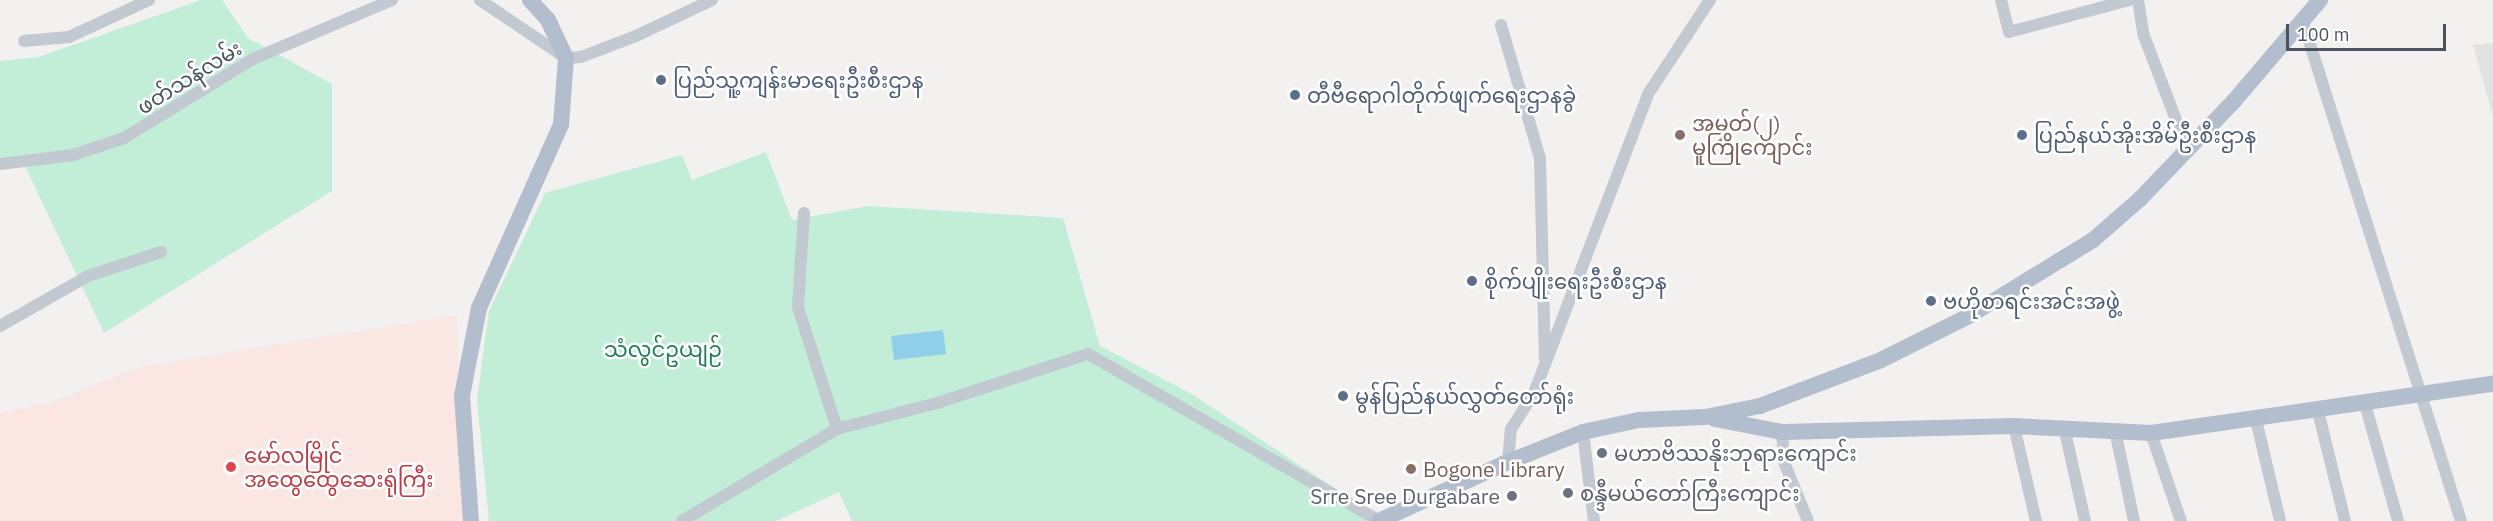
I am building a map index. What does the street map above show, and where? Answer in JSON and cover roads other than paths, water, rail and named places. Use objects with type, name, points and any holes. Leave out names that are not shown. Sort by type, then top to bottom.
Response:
[{"type":"main road","points":[[471,521],[462,396],[477,319],[561,125],[566,58],[548,20],[530,0]]},
{"type":"main road","points":[[1379,521],[1508,462],[1583,432],[1639,420],[1705,417],[1760,406],[1871,364],[1969,316],[2093,240],[2188,151],[2320,0]]},
{"type":"main road","points":[[1705,417],[1782,432],[2014,426],[2151,433],[2256,420],[2493,384]]},
{"type":"street","points":[[24,41],[69,37],[149,0]]},
{"type":"street","name":"ဖတ်သန်လမ်း","points":[[0,164],[73,155],[124,138],[253,59],[392,0]]},
{"type":"street","points":[[480,0],[566,58],[581,57],[636,36],[712,0]]},
{"type":"street","points":[[1508,462],[1511,429],[1534,393],[1648,94],[1710,0]]},
{"type":"street","points":[[2001,0],[2009,32],[2129,0]]},
{"type":"street","points":[[2138,0],[2144,36],[2188,151]]},
{"type":"street","points":[[2303,22],[2424,395],[2461,521]]},
{"type":"street","points":[[1501,25],[1540,158],[1545,362]]},
{"type":"street","points":[[804,213],[798,307],[837,429]]},
{"type":"street","points":[[0,326],[88,276],[161,252]]},
{"type":"street","points":[[682,521],[837,429],[937,403],[1088,354],[1379,521]]},
{"type":"street","points":[[2366,404],[2398,521]]},
{"type":"street","points":[[2318,411],[2345,521]]},
{"type":"street","points":[[2256,420],[2280,521]]},
{"type":"street","points":[[2014,426],[2036,521]]},
{"type":"street","points":[[2064,427],[2085,521]]},
{"type":"street","points":[[2115,430],[2134,521]]},
{"type":"street","points":[[1583,432],[1594,521]]},
{"type":"street","points":[[1782,432],[1784,462],[1808,521]]},
{"type":"street","points":[[2151,433],[2181,521]]},
{"type":"water","points":[[943,330],[946,354],[894,360],[891,336]]},
{"type":"place","name":"ပြည်သူ့ကျန်းမာရေးဦးစီးဌာန","points":[[661,80]]},
{"type":"place","name":"တီဗီရောဂါတိုက်ဖျက်ရေးဌာနခွဲ","points":[[1295,95]]},
{"type":"place","name":"အမှတ်(၂) မူကြိုကျောင်း","points":[[1680,135]]},
{"type":"place","name":"ပြည်နယ်အိုးအိမ်ဦးစီးဌာန","points":[[2022,135]]},
{"type":"place","name":"စိုက်ပျိုးရေးဦးစီးဌာန","points":[[1472,281]]},
{"type":"place","name":"ဗဟိုစာရင်းအင်းအဖွဲ့","points":[[1931,301]]},
{"type":"place","name":"မွန်ပြည်နယ်လွှတ်တော်ရုံး","points":[[1343,396]]},
{"type":"place","name":"မဟာဗိဿနိုးဘုရားကျောင်း","points":[[1602,453]]},
{"type":"place","name":"မော်လမြိုင် အထွေထွေဆေးရုံကြီး","points":[[231,467]]},
{"type":"place","name":"Bogone Library","points":[[1411,469]]},
{"type":"place","name":"စန္ဒီမယ်တော်ကြီးကျောင်း","points":[[1568,493]]},
{"type":"place","name":"Srre Sree Durgabare","points":[[1512,496]]},
{"type":"park label","name":"သံလွင်ဥယျဉ်","points":[[663,349]]}]
